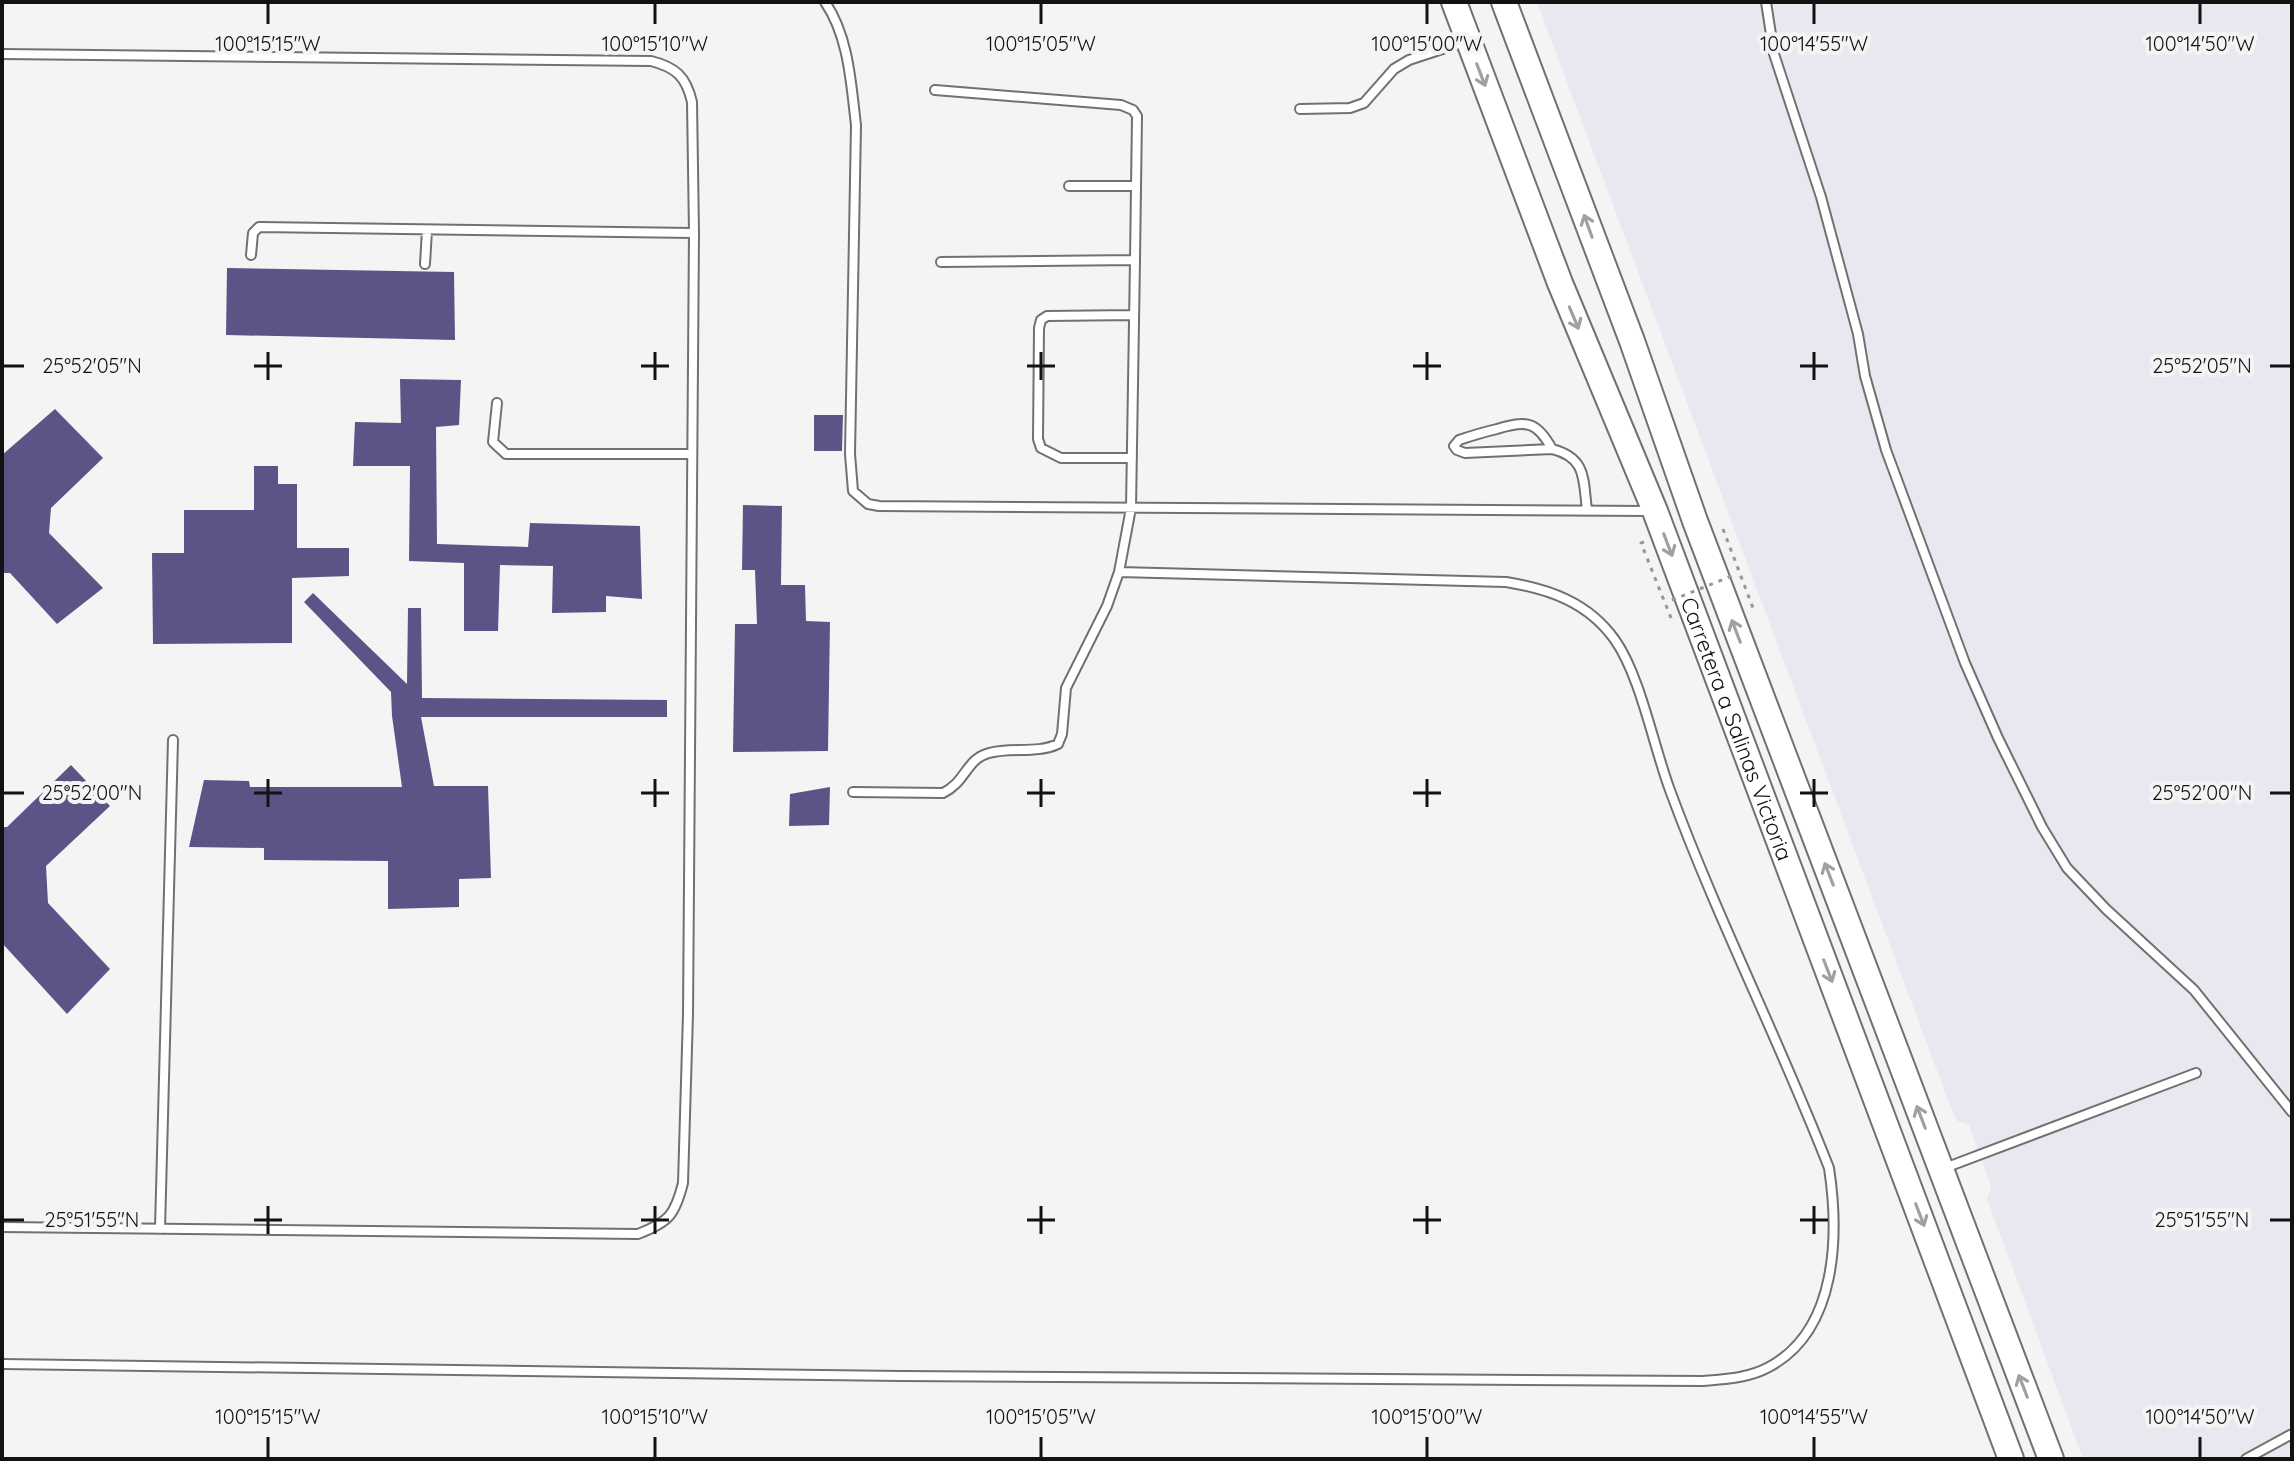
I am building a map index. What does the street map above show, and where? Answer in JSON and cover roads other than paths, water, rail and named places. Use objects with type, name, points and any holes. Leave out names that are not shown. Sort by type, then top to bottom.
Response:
[{"type":"main road","name":"Carretera a Salinas Victoria","points":[[1454,2],[1560,283],[1655,511],[2011,1459]]},
{"type":"main road","name":"Carretera a Salinas Victoria","points":[[1504,2],[1632,341],[1695,521],[2051,1459]]},
{"type":"lane","points":[[825,2],[835,16],[850,71],[856,125],[850,454],[853,491],[868,504],[1655,511]]},
{"type":"lane","points":[[1766,2],[1774,54],[1821,197],[1886,450],[1965,663],[1998,738],[2042,827],[2067,868],[2106,909],[2194,990],[2292,1112]]},
{"type":"lane","points":[[1300,109],[1350,108],[1364,103],[1394,69],[1409,60],[1468,41]]},
{"type":"lane","points":[[2,54],[651,61],[681,74],[689,86],[692,102],[694,233],[687,1029],[683,1183],[670,1218],[638,1234],[2,1227]]},
{"type":"lane","points":[[853,792],[943,793],[956,787],[973,760],[989,753],[1049,748],[1058,744],[1062,734],[1066,688],[1107,606],[1119,572],[1131,508],[1137,116],[1130,107],[935,90]]},
{"type":"lane","points":[[1069,186],[1136,186]]},
{"type":"lane","points":[[251,255],[253,233],[259,227],[694,233]]},
{"type":"lane","points":[[425,264],[427,230]]},
{"type":"lane","points":[[941,262],[1135,260]]},
{"type":"lane","points":[[1132,458],[1061,458],[1041,448],[1038,439],[1039,328],[1041,320],[1047,316],[1134,315]]},
{"type":"lane","points":[[497,403],[493,442],[506,454],[692,454]]},
{"type":"lane","points":[[1552,449],[1545,436],[1535,427],[1518,423],[1466,438],[1454,446],[1465,453],[1552,449],[1574,458],[1582,469],[1587,510]]},
{"type":"lane","points":[[2,1364],[810,1375],[1703,1381],[1737,1378],[1770,1367],[1794,1347],[1819,1314],[1828,1282],[1832,1257],[1833,1194],[1829,1168],[1671,793],[1628,665],[1615,640],[1594,617],[1568,599],[1540,587],[1506,582],[1119,572]]},
{"type":"lane","points":[[160,1229],[173,740]]},
{"type":"lane","points":[[1941,1169],[2196,1073]]},
{"type":"lane","points":[[2246,1459],[2292,1434]]}]
